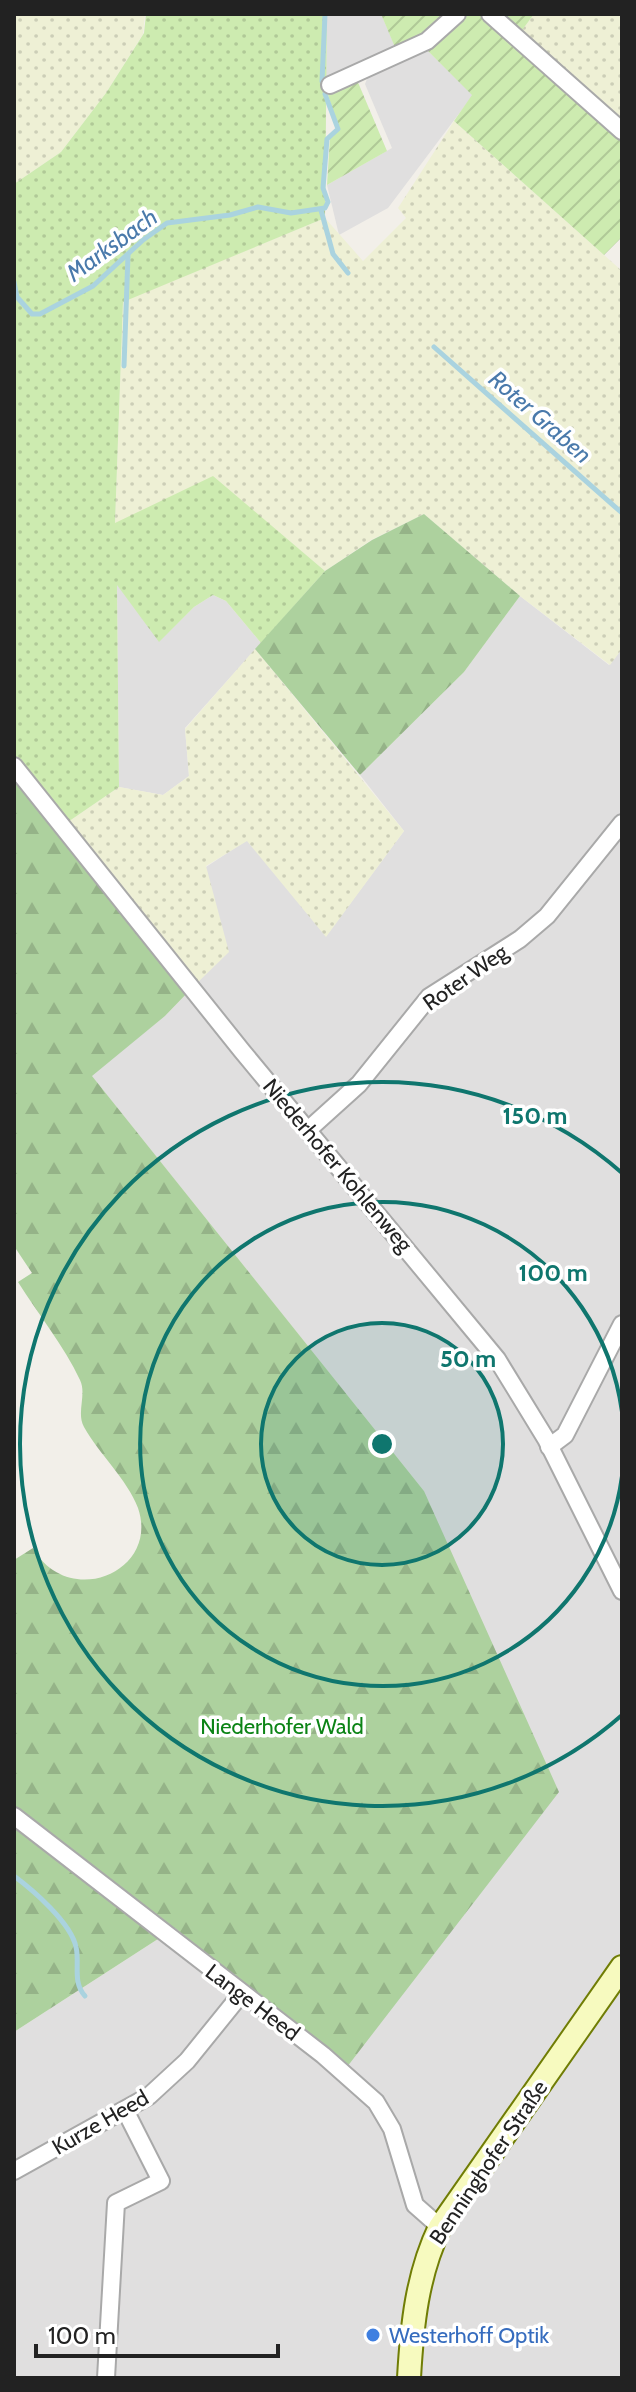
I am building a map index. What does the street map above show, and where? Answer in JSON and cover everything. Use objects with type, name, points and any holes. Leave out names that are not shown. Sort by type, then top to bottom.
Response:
[{"type":"main road","name":"Benninghofer Straße","points":[[409,2378],[418,2291],[427,2254],[440,2227],[622,1967]]},
{"type":"street","points":[[330,85],[427,41],[457,14]]},
{"type":"street","points":[[490,14],[622,131]]},
{"type":"street","name":"Niederhofer Kohlenweg","points":[[14,766],[497,1359],[549,1447],[622,1591]]},
{"type":"street","name":"Roter Weg","points":[[308,1130],[359,1084],[429,997],[520,939],[547,916],[620,834]]},
{"type":"street","points":[[549,1447],[565,1435],[622,1324]]},
{"type":"street","name":"Lange Heed","points":[[14,1816],[242,1993],[376,2102],[392,2129],[415,2205],[440,2227]]},
{"type":"street","name":"Kurze Heed","points":[[14,2171],[149,2096],[187,2061],[242,1993]]},
{"type":"street","points":[[106,2378],[116,2203],[161,2181],[125,2110]]},
{"type":"shaded area","points":[[327,14],[381,14],[401,60],[427,50],[473,95],[388,208],[339,235],[327,185],[392,148],[365,84],[369,74],[326,79]]},
{"type":"shaded area","points":[[117,584],[159,641],[194,607],[213,595],[226,601],[261,643],[185,728],[189,776],[163,795],[119,787]]},
{"type":"shaded area","points":[[520,596],[609,665],[622,649],[622,2378],[14,2378],[14,2032],[175,1928],[424,1491],[91,1075],[165,1016],[192,988],[206,867],[247,840],[326,936],[404,831],[360,775],[464,672]]},
{"type":"green space","points":[[14,14],[145,14],[143,34],[106,93],[61,152],[14,184]]},
{"type":"green space","points":[[146,14],[327,14],[325,218],[123,302],[115,523],[213,476],[325,571],[261,643],[226,601],[213,595],[194,607],[159,642],[117,585],[119,787],[62,826],[14,766],[14,184],[61,152],[106,93],[144,33]]},
{"type":"green space","points":[[381,14],[534,14],[511,45],[583,109],[589,105],[622,135],[622,237],[604,255],[454,121],[472,95],[427,50],[397,52]]},
{"type":"green space","points":[[534,14],[622,14],[622,126],[521,31]]},
{"type":"green space","points":[[357,80],[387,151],[327,185],[330,137],[339,129],[327,92]]},
{"type":"green space","points":[[454,121],[622,271],[622,649],[610,665],[520,596],[424,514],[371,540],[325,571],[213,477],[115,524],[123,301],[325,218],[363,261],[406,218],[398,208]]},
{"type":"green space","points":[[424,514],[520,596],[464,672],[360,775],[255,649],[325,571],[372,540]]},
{"type":"green space","points":[[255,649],[404,831],[326,937],[247,841],[206,866],[229,952],[192,988],[62,826],[119,787],[163,795],[189,776],[185,729]]},
{"type":"green space","name":"Niederhofer Wald","points":[[14,766],[192,988],[165,1016],[92,1076],[424,1491],[559,1792],[347,2067],[175,1928],[14,2032],[14,1560],[33,1548],[48,1567],[67,1577],[87,1579],[107,1575],[124,1565],[136,1550],[141,1531],[133,1497],[84,1427],[81,1416],[82,1385],[74,1367],[18,1282],[32,1273],[14,1246]]},
{"type":"waterway","name":"Marksbach","points":[[322,81],[325,14]]},
{"type":"waterway","name":"Marksbach","points":[[14,282],[17,297],[32,314],[40,314],[93,286],[143,240],[167,223],[230,215],[258,207],[291,213],[325,208],[328,202],[323,188],[327,139],[338,129],[325,94]]},
{"type":"waterway","name":"Roter Graben","points":[[321,210],[333,254],[348,273]]},
{"type":"waterway","points":[[124,366],[128,255]]},
{"type":"waterway","name":"Roter Graben","points":[[434,347],[622,513]]},
{"type":"waterway","name":"Lange Heed","points":[[14,1876],[41,1898],[73,1938],[77,1953],[77,1979],[85,1996]]},
{"type":"place","name":"Westerhoff Optik","points":[[373,2335]]}]
